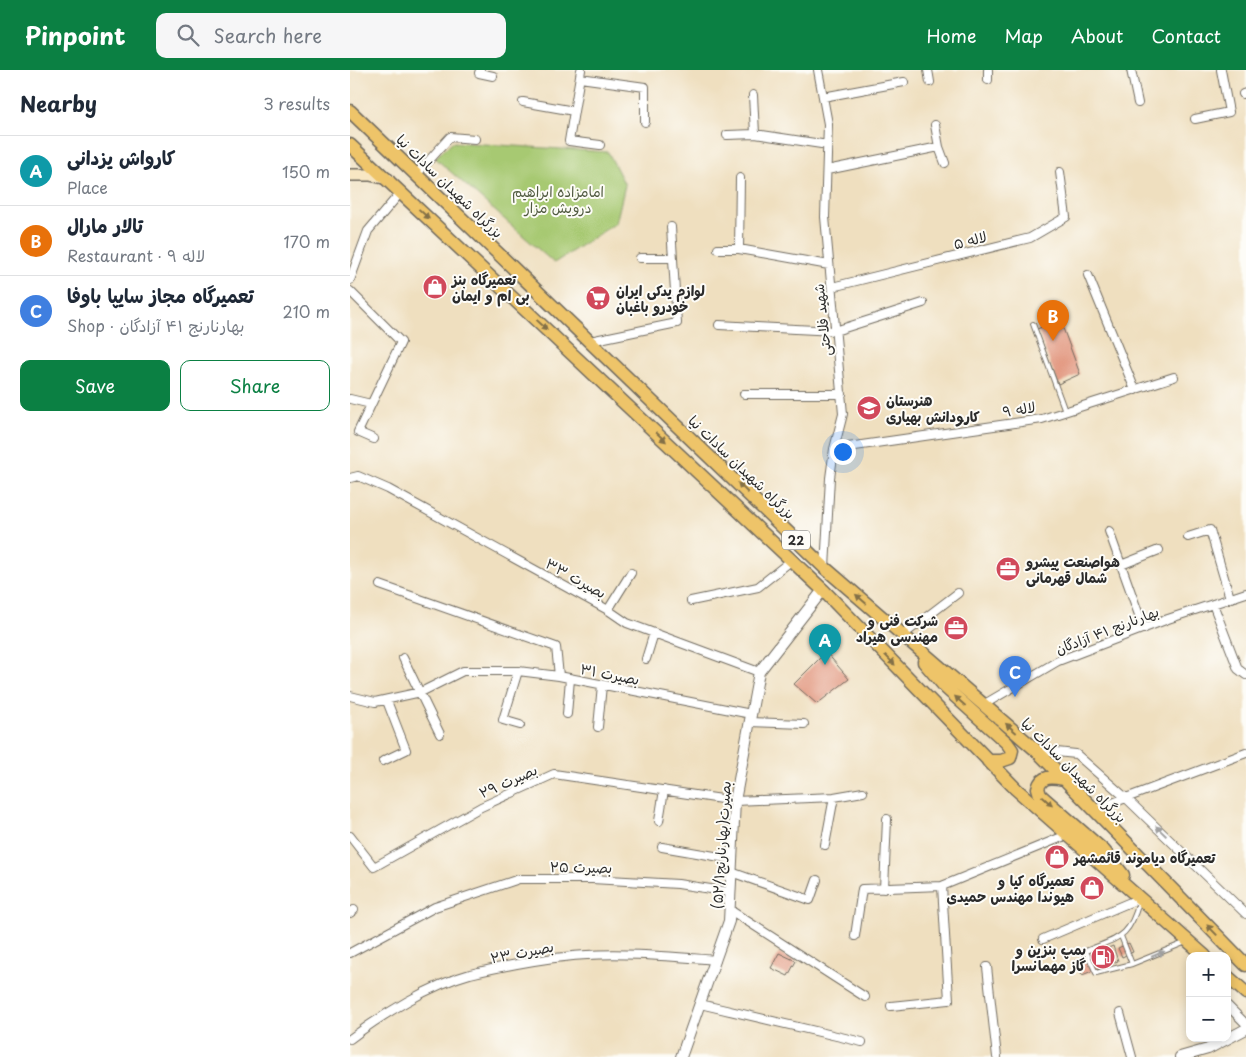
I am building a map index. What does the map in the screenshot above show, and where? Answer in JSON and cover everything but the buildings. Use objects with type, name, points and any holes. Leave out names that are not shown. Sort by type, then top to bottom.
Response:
[{"type":"highway","name":"بزرگراه شهیدان سادات نیا","points":[[350,111],[825,568],[1036,750],[1246,965]]},
{"type":"highway","name":"22","points":[[350,145],[792,560],[988,761],[1067,835],[1193,947]]},
{"type":"highway","points":[[903,635],[946,688],[1008,743],[1012,750],[1010,758],[1001,761],[988,761]]},
{"type":"highway","points":[[1064,779],[1051,777],[1044,779],[1040,782],[1038,788],[1040,795],[1104,851],[1140,898]]},
{"type":"highway","points":[[1231,980],[1246,993]]},
{"type":"main road","points":[[350,175],[370,175],[388,179]]},
{"type":"street","points":[[480,70],[479,73],[492,76]]},
{"type":"street","name":"شهید فلاحتی","points":[[818,70],[828,124],[825,217],[843,414],[834,449],[830,478],[825,568]]},
{"type":"street","points":[[928,70],[930,82]]},
{"type":"street","points":[[988,70],[988,80]]},
{"type":"street","points":[[1132,70],[1138,102]]},
{"type":"street","points":[[1196,119],[1229,112],[1221,70]]},
{"type":"street","points":[[600,145],[569,141],[580,74],[645,87],[645,122]]},
{"type":"street","points":[[823,97],[904,82]]},
{"type":"street","points":[[753,95],[755,134]]},
{"type":"street","points":[[523,102],[574,111]]},
{"type":"street","points":[[935,125],[945,163]]},
{"type":"street","points":[[727,135],[755,134],[828,145]]},
{"type":"street","points":[[416,175],[450,137],[475,139]]},
{"type":"street","points":[[826,170],[939,146]]},
{"type":"street","name":"لاله ۵","points":[[832,287],[1030,238],[1066,217],[1060,172]]},
{"type":"street","points":[[739,249],[740,178]]},
{"type":"street","points":[[350,280],[368,231],[401,192]]},
{"type":"street","points":[[590,341],[676,323],[671,227]]},
{"type":"street","points":[[718,249],[739,249],[829,265]]},
{"type":"street","points":[[640,258],[673,258]]},
{"type":"street","points":[[1088,274],[1135,390]]},
{"type":"street","points":[[350,291],[401,342],[372,404],[354,430],[374,439]]},
{"type":"street","points":[[719,325],[835,331],[923,303]]},
{"type":"street","name":"لاله ۹","points":[[834,449],[1042,418],[1174,377]]},
{"type":"street","points":[[744,394],[842,394]]},
{"type":"street","points":[[350,399],[372,404]]},
{"type":"street","name":"بصیرت ۳۳","points":[[350,478],[358,476],[388,489],[608,610],[626,623],[759,672]]},
{"type":"street","points":[[1188,537],[1210,530],[1230,598]]},
{"type":"street","points":[[1109,531],[1144,628]]},
{"type":"street","points":[[1121,565],[1159,550]]},
{"type":"street","points":[[691,601],[758,586],[792,560]]},
{"type":"street","points":[[608,610],[631,573]]},
{"type":"street","points":[[380,585],[556,647],[559,676]]},
{"type":"street","name":"بصیرت(بهارنارنج۵۲/۱)","points":[[681,1057],[729,921],[735,801],[759,672],[823,590]]},
{"type":"street","points":[[903,635],[958,593]]},
{"type":"street","name":"بهارنارنج ۴۱ آزادگان","points":[[983,705],[1058,662],[1144,628],[1246,593]]},
{"type":"street","points":[[1212,604],[1238,669],[1246,675]]},
{"type":"street","points":[[646,659],[654,633]]},
{"type":"street","points":[[403,658],[440,734]]},
{"type":"street","name":"بصیرت ۳۱","points":[[421,692],[463,670],[518,671],[559,676],[750,718],[804,724]]},
{"type":"street","points":[[518,671],[504,720],[520,725]]},
{"type":"street","points":[[566,714],[570,679]]},
{"type":"street","points":[[598,727],[602,685]]},
{"type":"street","points":[[350,696],[375,702],[421,692]]},
{"type":"street","points":[[383,761],[406,750],[387,700]]},
{"type":"street","points":[[1036,750],[1076,754],[1126,798],[1245,910]]},
{"type":"street","points":[[1094,810],[1246,753]]},
{"type":"street","name":"بصیرت ۲۹","points":[[350,836],[374,867],[481,807],[554,774],[735,801],[834,797],[863,792]]},
{"type":"street","points":[[659,821],[664,790]]},
{"type":"street","points":[[825,845],[834,797]]},
{"type":"street","points":[[884,889],[887,819]]},
{"type":"street","points":[[855,936],[862,890],[942,886],[1067,835]]},
{"type":"street","points":[[662,848],[732,859]]},
{"type":"street","points":[[731,872],[810,900],[817,880]]},
{"type":"street","name":"بصیرت ۲۵","points":[[350,953],[435,907],[519,879],[592,879],[678,884],[730,892]]},
{"type":"street","points":[[891,1006],[948,1000],[942,886]]},
{"type":"street","points":[[1043,939],[1140,898]]},
{"type":"street","points":[[730,910],[786,949],[865,997]]},
{"type":"street","name":"بصیرت ۲۳","points":[[350,1039],[416,997],[469,975],[564,956],[656,955],[716,960]]},
{"type":"street","points":[[987,967],[997,1057]]},
{"type":"street","points":[[700,1004],[862,1042]]},
{"type":"street","points":[[1231,1009],[1246,1024]]},
{"type":"street","points":[[1120,1013],[1132,1057]]},
{"type":"street","points":[[1180,1057],[1208,1049],[1246,1029]]},
{"type":"lane","points":[[1033,324],[1065,412]]},
{"type":"lane","points":[[1140,898],[1133,924],[1120,936],[1086,951],[1096,974],[1193,947]]},
{"type":"lane","points":[[1120,936],[1132,964]]},
{"type":"green space","name":"امامزاده ابراهیم درویش مزار","points":[[452,142],[608,152],[625,185],[616,223],[554,263],[435,158]]},
{"type":"place","name":"تعمیرگاه بنز بی ام و ایمان","points":[[435,287]]},
{"type":"place","name":"لوازم یدکی ایران خودرو باغبان","points":[[598,298]]},
{"type":"place","name":"تالار مارال","points":[[1053,341]]},
{"type":"place","name":"هنرستان کارودانش بهیاری","points":[[869,408]]},
{"type":"place","name":"هواصنعت پیشرو شمال قهرمانی","points":[[1008,569]]},
{"type":"place","name":"شرکت فنی و مهندسی هیراد","points":[[956,628]]},
{"type":"place","name":"کارواش یزدانی","points":[[825,665]]},
{"type":"place","name":"تعمیرگاه مجاز سایپا باوفا","points":[[1015,697]]},
{"type":"place","name":"تعمیرگاه دیاموند قائمشهر","points":[[1057,857]]},
{"type":"place","name":"تعمیرگاه کیا و هیوندا مهندس حمیدی","points":[[1092,888]]},
{"type":"place","name":"پمپ بنزین و گاز مهمانسرا","points":[[1103,957]]}]
